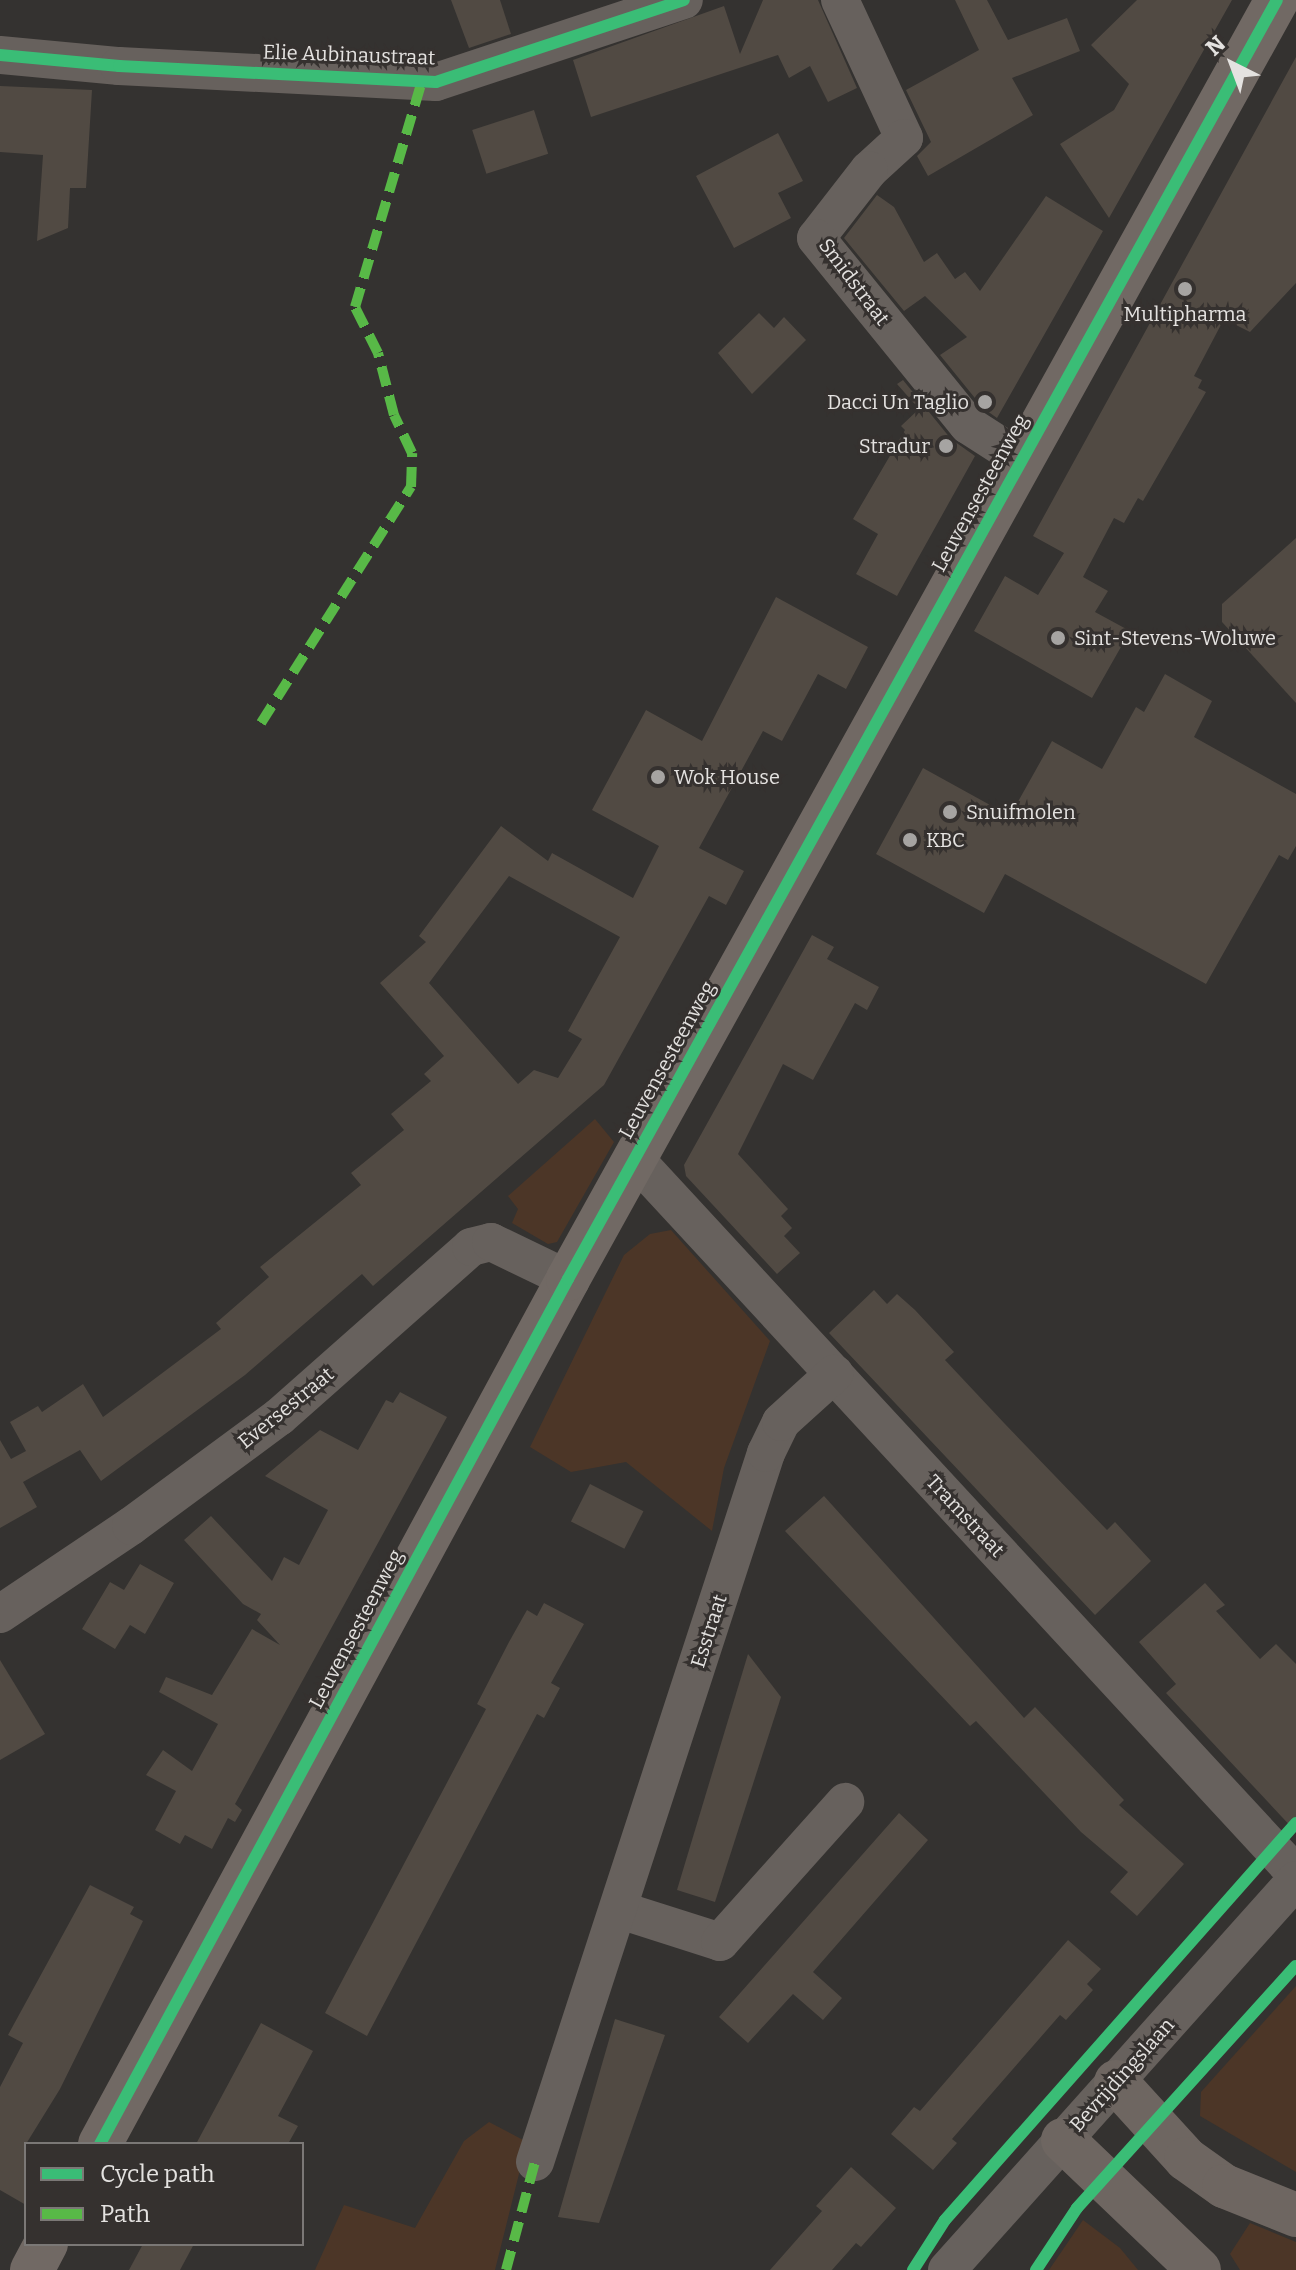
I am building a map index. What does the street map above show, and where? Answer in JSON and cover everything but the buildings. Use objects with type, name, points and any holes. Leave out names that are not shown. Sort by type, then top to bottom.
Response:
[{"type":"highway","points":[[1116,2082],[1186,2159],[1224,2186],[1296,2215]]},
{"type":"highway","points":[[1063,2140],[1199,2270]]},
{"type":"main road","name":"Leuvensesteenweg","points":[[101,2142],[568,1279],[1277,0]]},
{"type":"main road","points":[[32,2270],[45,2246]]},
{"type":"street","name":"Elie Aubinaustraat","points":[[0,55],[119,66],[436,82],[684,0]]},
{"type":"street","name":"Smidstraat","points":[[840,0],[904,138],[869,170],[816,238],[968,425],[1021,459]]},
{"type":"street","name":"Tramstraat","points":[[635,1159],[1296,1877]]},
{"type":"street","name":"Eversestraat","points":[[0,1614],[131,1526],[279,1417],[471,1247],[491,1242],[568,1279]]},
{"type":"street","name":"Esstraat","points":[[535,2162],[620,1910],[766,1453],[781,1422],[834,1374]]},
{"type":"street","points":[[620,1910],[720,1942],[845,1802]]},
{"type":"street","name":"Bevrijdingslaan","points":[[947,2270],[1296,1877]]},
{"type":"shaded area","points":[[595,1119],[614,1142],[557,1242],[548,1244],[512,1223],[518,1209],[508,1196]]},
{"type":"shaded area","points":[[671,1230],[770,1341],[724,1468],[712,1531],[626,1462],[571,1472],[530,1447],[624,1255],[650,1234]]},
{"type":"shaded area","points":[[1296,1986],[1296,2172],[1200,2116],[1201,2092]]},
{"type":"shaded area","points":[[489,2122],[527,2142],[495,2270],[315,2270],[344,2205],[415,2228],[464,2141]]},
{"type":"shaded area","points":[[1083,2220],[1120,2248],[1138,2270],[1049,2270]]},
{"type":"shaded area","points":[[1250,2223],[1296,2242],[1296,2270],[1240,2270],[1230,2254]]},
{"type":"marked path","points":[[261,723],[411,487],[412,453],[394,415],[378,353],[355,307],[422,81]]},
{"type":"marked path","points":[[506,2270],[535,2162]]},
{"type":"cycle path","points":[[0,55],[119,66],[436,82],[684,0]]},
{"type":"cycle path","points":[[101,2142],[568,1279],[1277,0]]},
{"type":"cycle path","points":[[913,2270],[945,2220],[1296,1823]]},
{"type":"cycle path","points":[[1036,2270],[1077,2208],[1296,1966]]},
{"type":"place","name":"Multipharma","points":[[1185,289]]},
{"type":"place","name":"Dacci Un Taglio","points":[[985,402]]},
{"type":"place","name":"Stradur","points":[[946,446]]},
{"type":"place","name":"Sint-Stevens-Woluwe","points":[[1058,638]]},
{"type":"place","name":"Wok House","points":[[658,777]]},
{"type":"place","name":"Snuifmolen","points":[[950,812]]},
{"type":"place","name":"KBC","points":[[910,840]]}]
